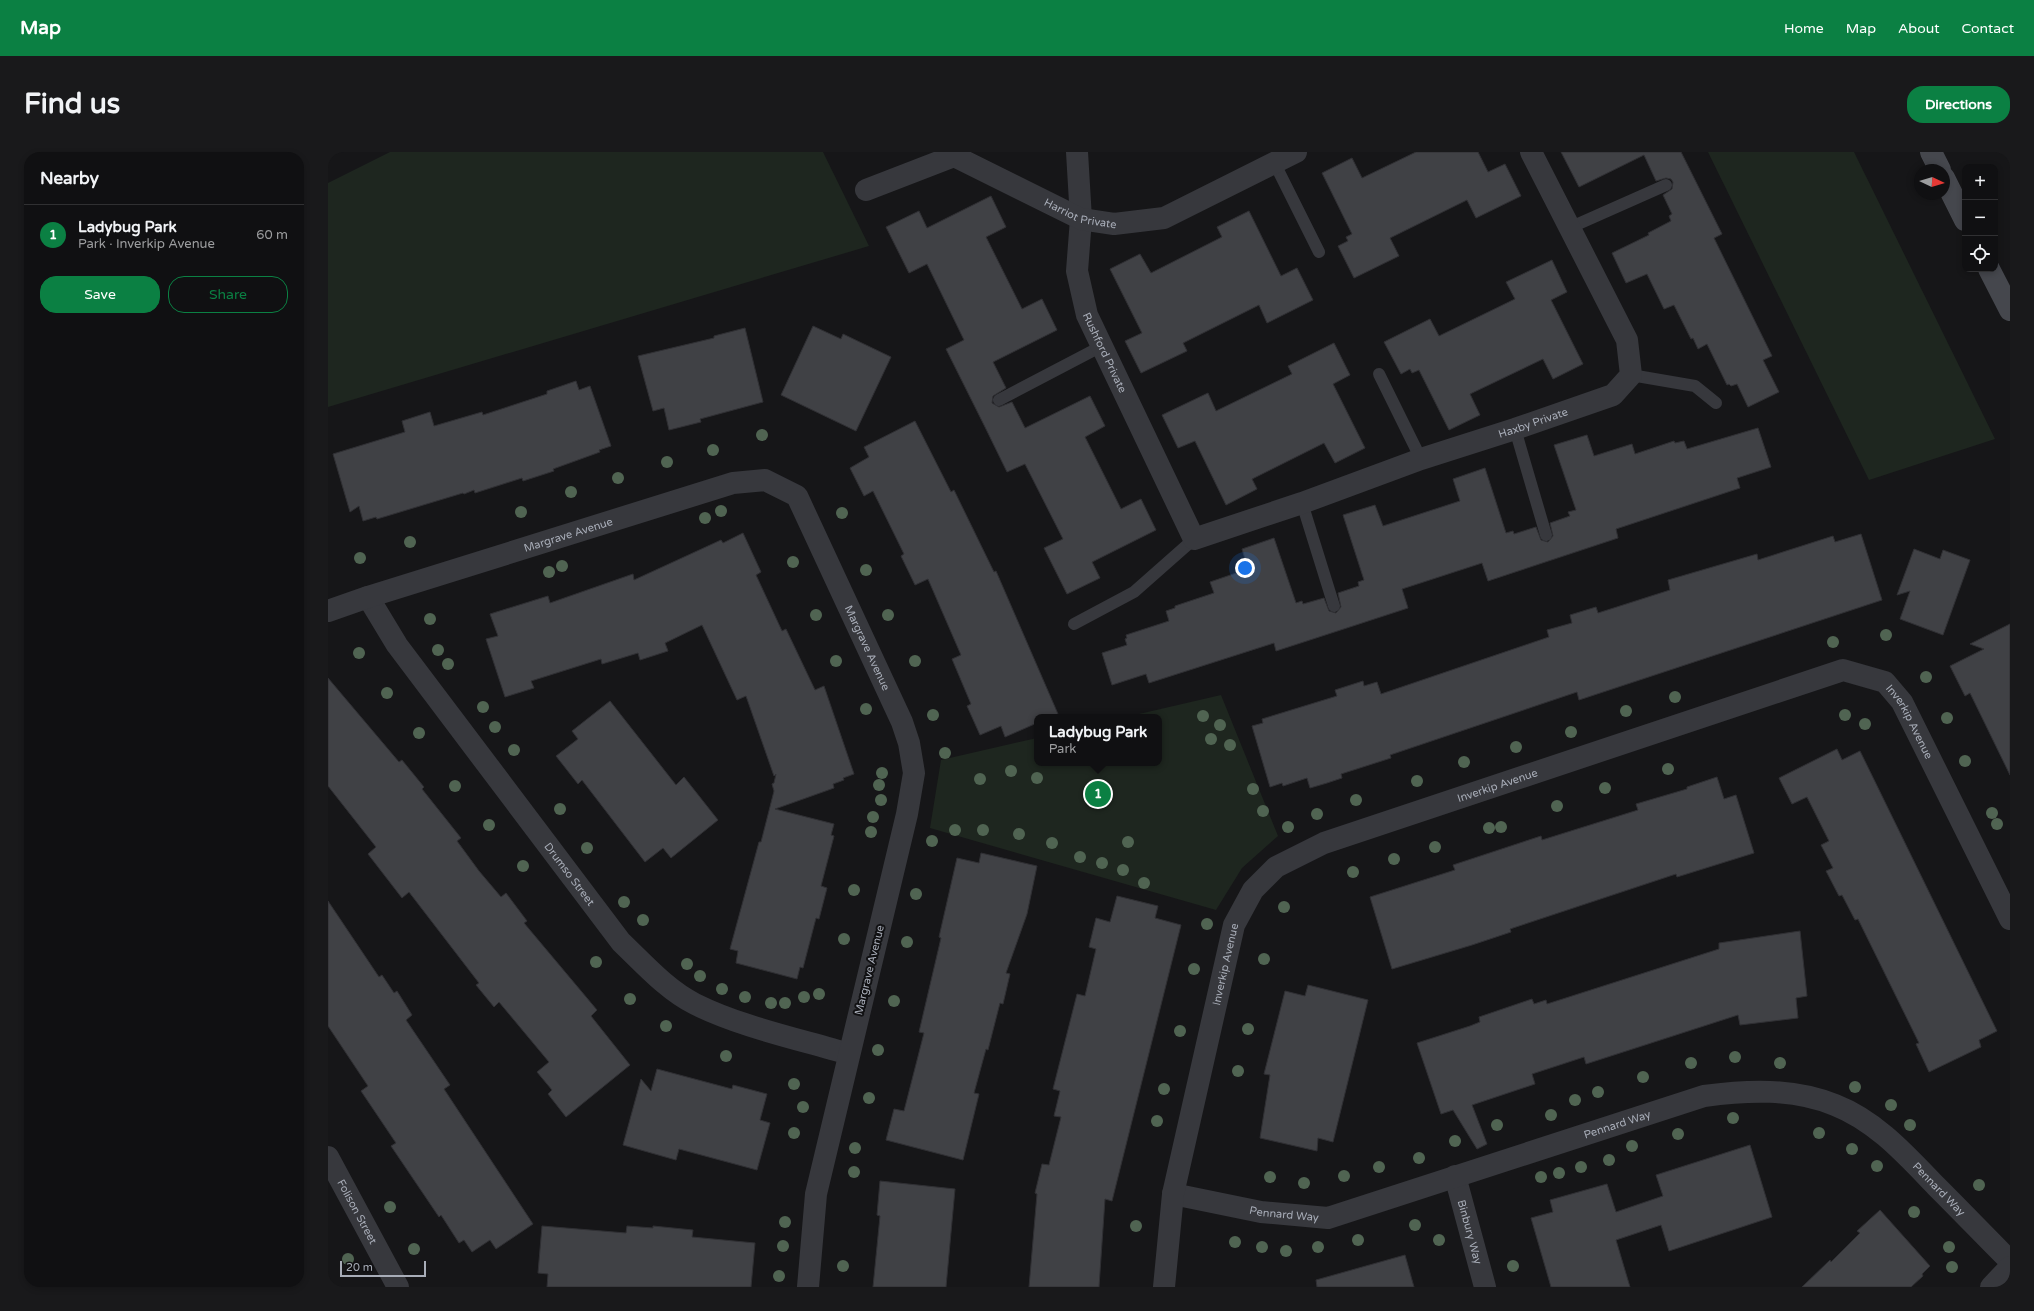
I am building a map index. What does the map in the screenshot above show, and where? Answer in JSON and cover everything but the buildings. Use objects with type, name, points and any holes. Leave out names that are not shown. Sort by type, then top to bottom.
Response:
[{"type":"street","name":"Rushford Private","points":[[1077,152],[1081,219],[1077,272],[1087,315],[1194,539]]},
{"type":"street","name":"Harriot Private","points":[[866,190],[954,156],[1081,219],[1114,224],[1164,218],[1296,152]]},
{"type":"street","points":[[1531,152],[1627,340],[1631,375]]},
{"type":"street","points":[[1931,152],[1937,164]]},
{"type":"street","points":[[1950,190],[1962,214]]},
{"type":"street","points":[[1991,272],[2010,310]]},
{"type":"street","name":"Haxby Private","points":[[1194,539],[1302,503],[1421,459],[1515,429],[1613,395],[1631,375]]},
{"type":"street","name":"Margrave Avenue","points":[[328,611],[368,597],[733,483],[765,480],[797,496],[902,722],[909,742],[914,773],[905,822],[816,1194],[808,1287]]},
{"type":"street","name":"Drumso Street","points":[[368,597],[397,644],[621,942],[659,979],[694,1004],[727,1018],[849,1054]]},
{"type":"street","name":"Inverkip Avenue","points":[[1164,1287],[1173,1194],[1234,926],[1253,890],[1276,867],[1324,843],[1843,670],[1885,682],[1902,702],[2010,919]]},
{"type":"street","name":"Pennard Way","points":[[1173,1194],[1261,1212],[1328,1218],[1704,1096],[1766,1090],[1802,1096],[1835,1105],[1868,1122],[1896,1145],[2010,1261]]},
{"type":"street","name":"Folison Street","points":[[328,1156],[398,1287]]},
{"type":"street","name":"Binbury Way","points":[[1455,1176],[1485,1287]]},
{"type":"street","points":[[1991,1287],[2010,1267]]},
{"type":"lane","points":[[1274,162],[1319,252]]},
{"type":"lane","points":[[1570,228],[1666,185]]},
{"type":"lane","points":[[998,400],[1102,346]]},
{"type":"lane","points":[[1379,374],[1421,459]]},
{"type":"lane","points":[[1631,375],[1696,386],[1716,403]]},
{"type":"lane","points":[[1515,429],[1546,535]]},
{"type":"lane","points":[[1302,503],[1334,606]]},
{"type":"lane","points":[[1074,624],[1134,592],[1194,539]]},
{"type":"shaded area","points":[[390,152],[823,152],[869,246],[328,407],[328,183]]},
{"type":"shaded area","points":[[1708,152],[1854,152],[1995,439],[1869,480]]},
{"type":"shaded area","points":[[1221,695],[1278,836],[1242,868],[1216,910],[930,828],[941,760],[1034,739],[1034,766],[1162,766],[1162,714],[1139,714]]},
{"type":"place","name":"Ladybug Park","points":[[1098,794]]}]
